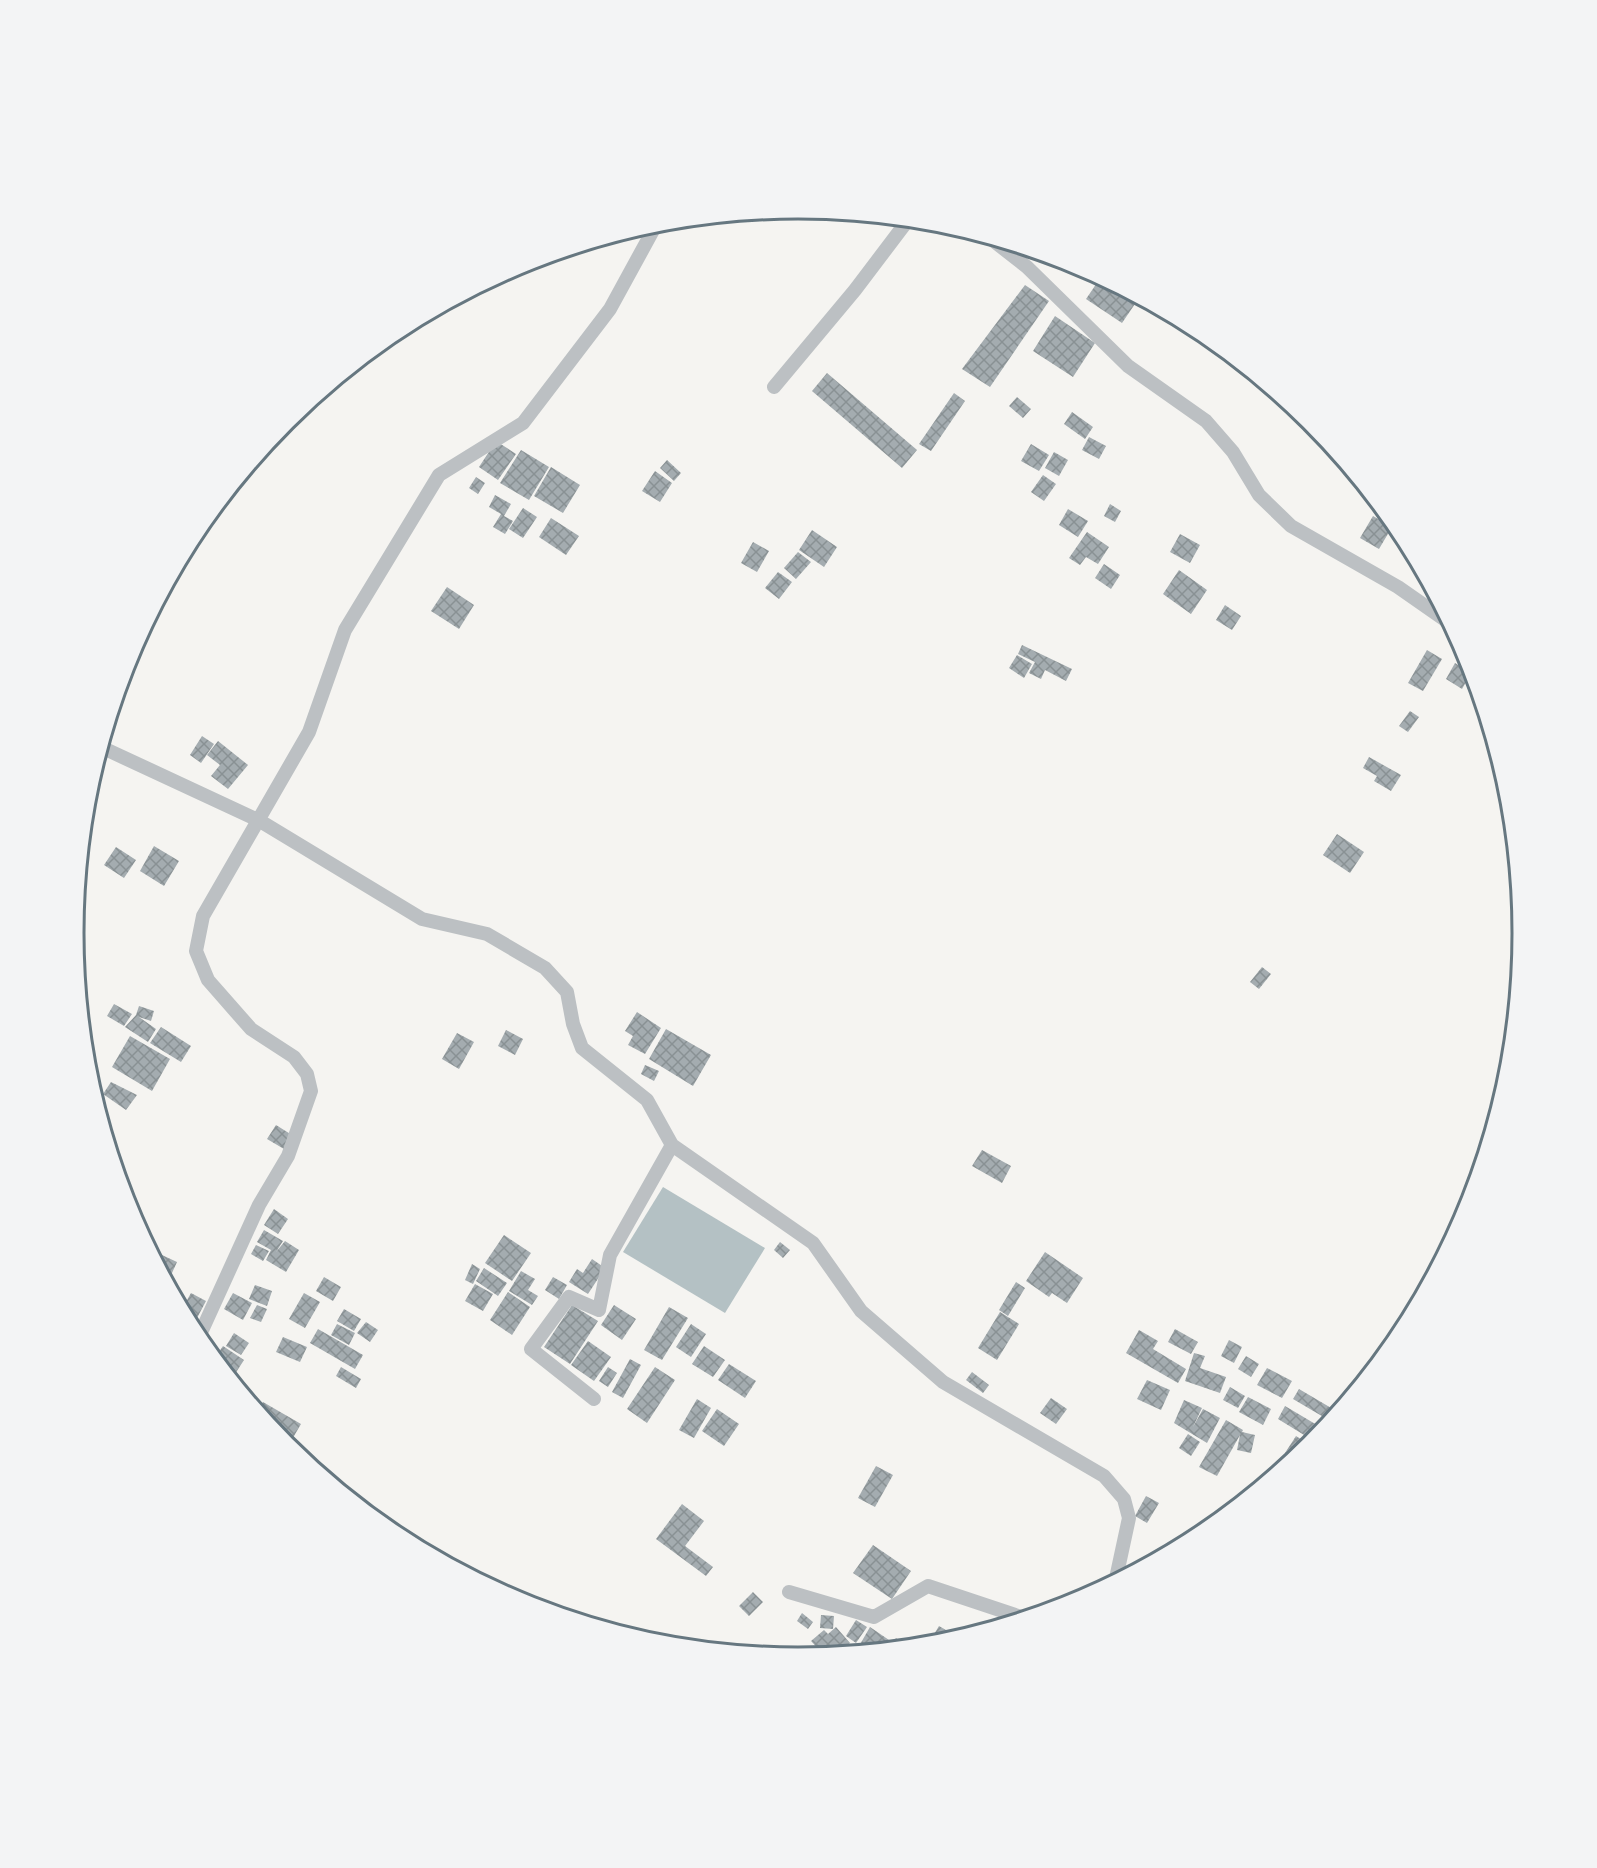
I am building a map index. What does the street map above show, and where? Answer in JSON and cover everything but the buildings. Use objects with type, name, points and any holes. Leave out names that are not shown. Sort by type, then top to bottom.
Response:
[{"type":"street","points":[[774,387],[855,290],[902,228]]},
{"type":"street","points":[[203,1329],[260,1205],[288,1156],[311,1091],[307,1074],[294,1057],[251,1029],[208,980],[196,951],[203,916],[260,821],[309,732],[345,630],[439,475],[523,423],[610,309],[650,235]]},
{"type":"street","points":[[1006,251],[1027,267],[1128,366],[1206,421],[1233,452],[1259,495],[1291,526],[1398,587],[1437,614]]},
{"type":"street","points":[[108,750],[260,821],[422,919],[487,934],[545,968],[567,992],[573,1024],[582,1048],[647,1100],[672,1145],[813,1243],[861,1311],[943,1382],[1104,1476],[1124,1499],[1129,1518],[1117,1574]]},
{"type":"street","points":[[594,1399],[531,1349],[569,1297],[598,1310],[610,1255],[672,1145]]},
{"type":"street","points":[[789,1592],[873,1617],[928,1586],[1014,1615]]},
{"type":"shaded area","points":[[663,1187],[765,1248],[725,1313],[623,1252]]}]
